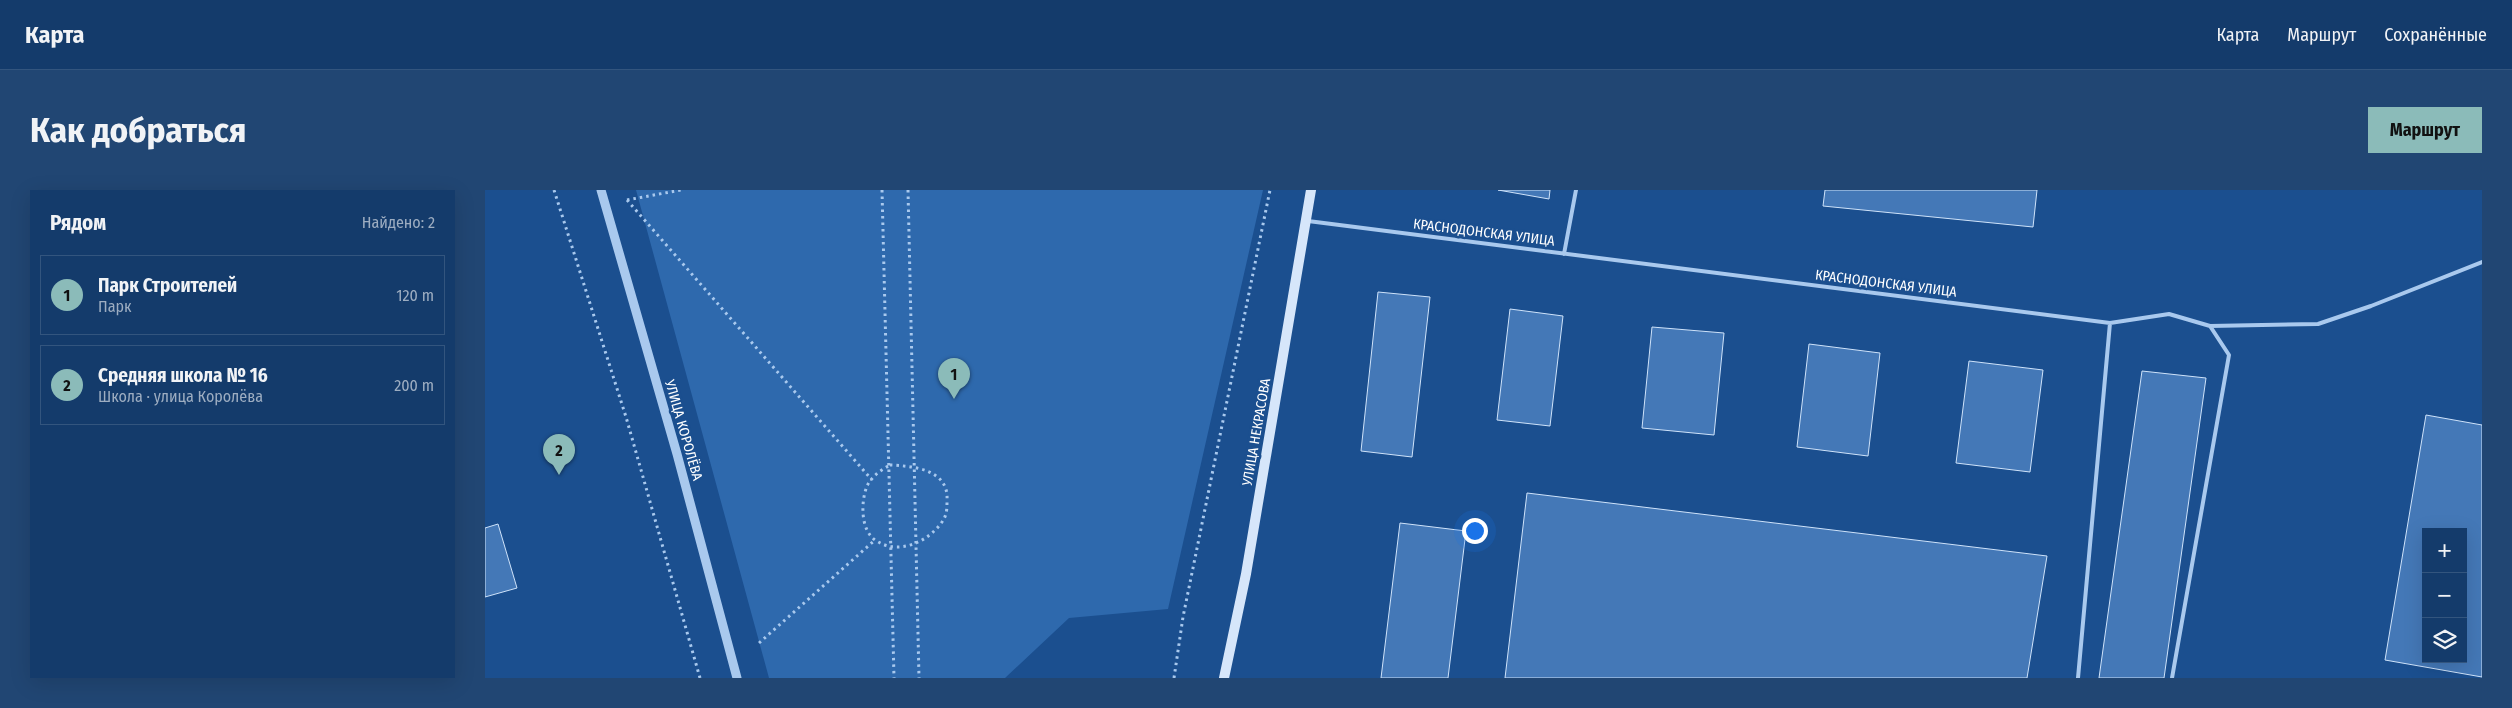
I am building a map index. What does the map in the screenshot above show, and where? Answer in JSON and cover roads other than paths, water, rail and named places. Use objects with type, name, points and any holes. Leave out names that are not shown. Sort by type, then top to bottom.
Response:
[{"type":"main road","name":"УЛИЦА НЕКРАСОВА","points":[[1224,678],[1246,574],[1311,190]]},
{"type":"street","name":"УЛИЦА КОРОЛЁВА","points":[[601,190],[677,454],[737,678]]},
{"type":"lane","points":[[1564,254],[1576,190]]},
{"type":"lane","name":"КРАСНОДОНСКАЯ УЛИЦА","points":[[1306,221],[2110,323],[2169,314],[2210,326],[2318,324],[2371,306],[2482,262]]},
{"type":"lane","points":[[2078,678],[2110,323]]},
{"type":"lane","points":[[2172,678],[2229,355],[2210,326]]},
{"type":"place","name":"Парк Строителей","points":[[954,399]]},
{"type":"place","name":"Средняя школа № 16","points":[[559,475]]}]
